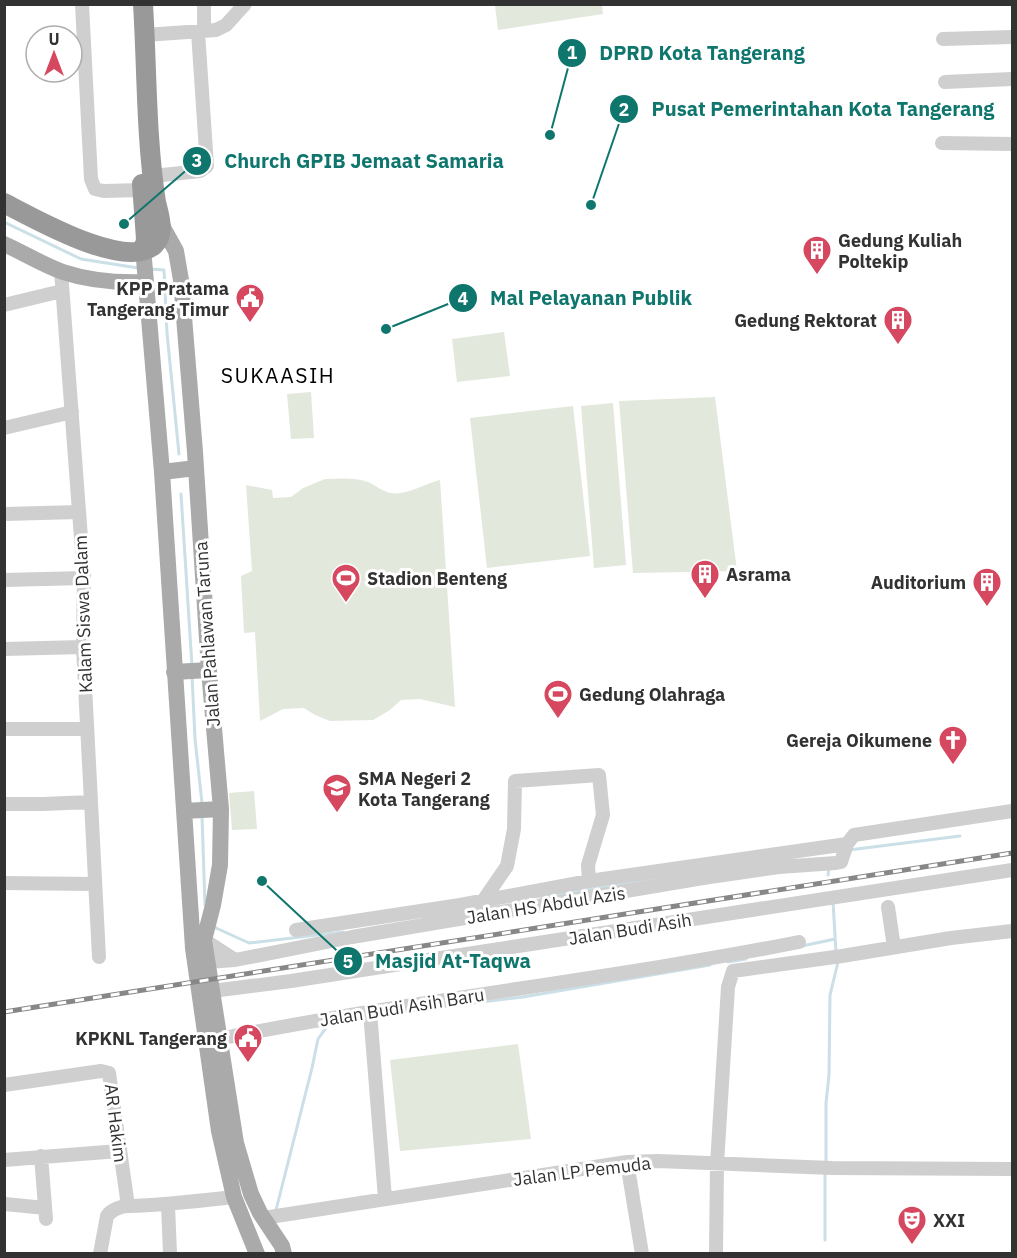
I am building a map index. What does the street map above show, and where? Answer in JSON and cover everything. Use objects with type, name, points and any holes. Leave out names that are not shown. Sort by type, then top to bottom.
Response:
[{"type":"highway","name":"Jalan Pahlawan Taruna","points":[[132,4],[148,183],[161,224]]},
{"type":"highway","name":"Jalan Pahlawan Taruna","points":[[142,255],[146,239],[148,183],[143,4]]},
{"type":"highway","points":[[4,203],[84,242],[142,255],[159,239],[161,224]]},
{"type":"main road","name":"Jalan Pahlawan Taruna","points":[[161,224],[176,251],[181,280],[196,468],[205,670],[222,855],[213,905],[204,937],[236,1143],[251,1194],[282,1247]]},
{"type":"main road","points":[[4,244],[61,271],[105,281],[146,280]]},
{"type":"main road","name":"Jalan Pahlawan Taruna","points":[[142,255],[146,280],[178,672],[195,959],[219,1131],[234,1197],[256,1251]]},
{"type":"main road","points":[[162,472],[196,468]]},
{"type":"main road","points":[[178,672],[205,670]]},
{"type":"main road","points":[[187,811],[218,810]]},
{"type":"street","points":[[82,4],[91,179],[95,189],[104,191],[200,171],[207,166],[201,32],[204,4]]},
{"type":"street","points":[[145,35],[201,32],[222,28],[245,4]]},
{"type":"street","points":[[943,39],[1012,37]]},
{"type":"street","points":[[945,82],[1012,80]]},
{"type":"street","points":[[942,143],[1012,144]]},
{"type":"street","name":"Kalam Siswa Dalam","points":[[61,271],[84,578],[83,647],[99,957]]},
{"type":"street","points":[[4,305],[62,291]]},
{"type":"street","points":[[4,428],[72,412]]},
{"type":"street","points":[[4,514],[79,512]]},
{"type":"street","points":[[4,580],[84,578]]},
{"type":"street","points":[[4,649],[83,647]]},
{"type":"street","points":[[4,729],[87,729]]},
{"type":"street","points":[[483,901],[507,866],[514,829],[515,781],[599,775],[603,815],[588,865],[589,881]]},
{"type":"street","points":[[4,804],[90,802]]},
{"type":"street","points":[[296,930],[460,905],[589,881],[702,872],[801,858],[817,866],[844,852],[855,835],[1012,811]]},
{"type":"street","name":"Jalan Budi Asih","points":[[212,991],[291,981],[1012,870]]},
{"type":"street","name":"Jalan HS Abdul Azis","points":[[207,962],[235,960],[702,872]]},
{"type":"street","points":[[4,883],[94,884]]},
{"type":"street","points":[[459,919],[460,905]]},
{"type":"street","points":[[888,906],[894,947]]},
{"type":"street","points":[[352,937],[364,919]]},
{"type":"street","points":[[716,1254],[717,1164],[728,987],[733,971],[1012,931]]},
{"type":"street","points":[[204,937],[235,960]]},
{"type":"street","name":"Jalan Budi Asih Baru","points":[[219,1039],[699,961],[799,942]]},
{"type":"street","points":[[370,1016],[385,1198]]},
{"type":"street","name":"AR Hakim","points":[[4,1084],[106,1071],[109,1073],[112,1081],[119,1151],[128,1206]]},
{"type":"street","points":[[4,1160],[119,1151]]},
{"type":"street","points":[[5,1204],[45,1214],[41,1156]]},
{"type":"street","name":"Jalan LP Pemuda","points":[[265,1221],[385,1198],[627,1162],[658,1161],[832,1168],[1012,1169]]},
{"type":"street","points":[[627,1162],[642,1254]]},
{"type":"street","points":[[100,1254],[108,1214],[128,1206],[168,1205],[234,1197]]},
{"type":"street","points":[[168,1205],[170,1254]]},
{"type":"shaded area","points":[[495,5],[602,5],[603,14],[498,30]]},
{"type":"shaded area","points":[[504,332],[510,376],[457,382],[452,339]]},
{"type":"shaded area","points":[[311,392],[314,438],[291,439],[287,394]]},
{"type":"shaded area","points":[[715,397],[737,571],[633,573],[619,401]]},
{"type":"shaded area","points":[[613,403],[626,565],[594,568],[581,406]]},
{"type":"shaded area","points":[[573,406],[590,556],[487,568],[470,418]]},
{"type":"shaded area","name":"Stadion Benteng","points":[[325,479],[363,480],[390,493],[409,491],[440,480],[455,707],[420,699],[401,700],[373,720],[330,721],[304,708],[283,709],[260,721],[255,632],[244,633],[241,576],[252,571],[246,485],[272,490],[273,498],[291,497],[303,488]]},
{"type":"shaded area","points":[[254,791],[257,829],[232,830],[229,793]]},
{"type":"shaded area","points":[[518,1044],[531,1139],[400,1151],[390,1060]]},
{"type":"waterway","points":[[4,222],[81,259],[138,268]]},
{"type":"waterway","points":[[150,269],[164,270],[167,333],[179,454]]},
{"type":"waterway","points":[[181,494],[192,666]]},
{"type":"waterway","points":[[192,675],[195,739],[202,803]]},
{"type":"waterway","points":[[202,816],[205,905]]},
{"type":"waterway","points":[[849,850],[960,836]]},
{"type":"waterway","points":[[828,875],[829,867]]},
{"type":"waterway","points":[[541,897],[674,876]]},
{"type":"waterway","points":[[833,902],[836,952]]},
{"type":"waterway","points":[[461,912],[479,908]]},
{"type":"waterway","points":[[214,925],[249,943],[343,932]]},
{"type":"waterway","points":[[802,946],[835,939]]},
{"type":"waterway","points":[[728,962],[746,959]]},
{"type":"waterway","points":[[826,1164],[830,995],[838,962]]},
{"type":"waterway","points":[[441,1007],[523,997],[710,965]]},
{"type":"waterway","points":[[276,1210],[318,1039],[328,1025]]},
{"type":"waterway","points":[[825,1173],[825,1240]]},
{"type":"railway","points":[[4,1012],[1012,853]]},
{"type":"place","name":"DPRD Kota Tangerang","points":[[550,135]]},
{"type":"place","name":"Pusat Pemerintahan Kota Tangerang","points":[[591,205]]},
{"type":"place","name":"Church GPIB Jemaat Samaria","points":[[124,224]]},
{"type":"place","name":"Gedung Kuliah Poltekip","points":[[817,276]]},
{"type":"place","name":"KPP Pratama Tangerang Timur","points":[[250,324]]},
{"type":"place","name":"Mal Pelayanan Publik","points":[[386,329]]},
{"type":"place","name":"Gedung Rektorat","points":[[898,346]]},
{"type":"place","name":"Asrama","points":[[705,600]]},
{"type":"place","name":"Stadion Benteng","points":[[346,604]]},
{"type":"place","name":"Auditorium","points":[[987,608]]},
{"type":"place","name":"Gedung Olahraga","points":[[558,720]]},
{"type":"place","name":"Gereja Oikumene","points":[[953,766]]},
{"type":"place","name":"SMA Negeri 2 Kota Tangerang","points":[[337,814]]},
{"type":"place","name":"Masjid At-Taqwa","points":[[262,881]]},
{"type":"place","name":"KPKNL Tangerang","points":[[248,1064]]},
{"type":"place","name":"XXI","points":[[912,1246]]},
{"type":"district","name":"SUKAASIH","points":[[278,375]]}]
